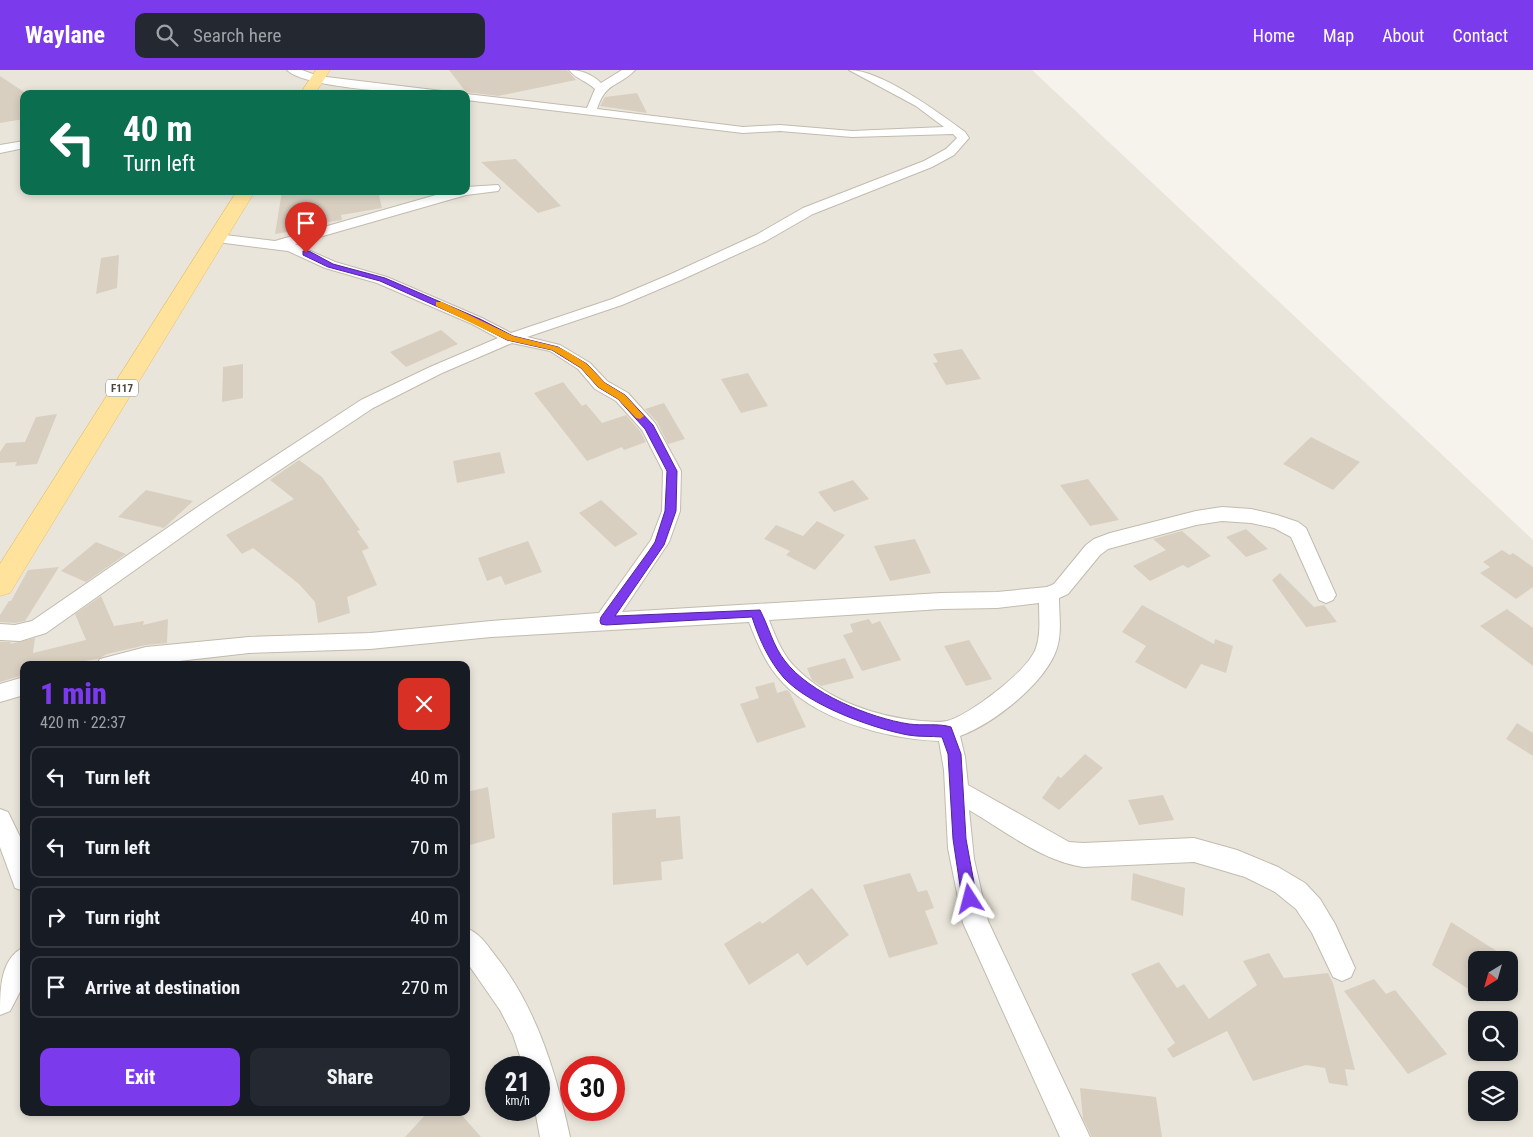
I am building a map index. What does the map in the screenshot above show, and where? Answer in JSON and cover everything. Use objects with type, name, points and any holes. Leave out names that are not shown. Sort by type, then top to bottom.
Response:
[{"type":"main road","points":[[309,90],[319,74]]},
{"type":"main road","name":"F117","points":[[0,586],[244,195]]},
{"type":"street","points":[[292,70],[417,90]]},
{"type":"street","points":[[574,70],[578,74],[591,79],[600,88]]},
{"type":"street","points":[[591,112],[595,95],[600,88],[630,70]]},
{"type":"street","points":[[0,632],[28,632],[39,627],[208,509],[367,404],[436,370],[510,338],[634,295],[761,238],[808,211],[928,164],[950,152],[960,143],[963,138],[961,134],[920,104],[854,70]]},
{"type":"street","points":[[470,97],[743,130],[780,128],[852,134],[956,130]]},
{"type":"street","points":[[0,149],[20,145]]},
{"type":"street","points":[[470,191],[494,188]]},
{"type":"street","points":[[277,245],[452,195]]},
{"type":"street","points":[[217,238],[277,245],[300,250],[330,266],[382,280],[477,321],[510,338],[555,348],[584,366],[601,385],[622,397],[649,427],[672,471],[671,511],[660,542],[606,621]]},
{"type":"street","points":[[151,661],[249,645],[370,640],[606,621],[941,601],[997,600],[1049,594],[1061,589],[1093,550],[1110,540],[1196,518],[1222,514],[1252,516],[1291,527],[1299,534],[1326,595]]},
{"type":"street","points":[[756,613],[764,634],[780,664],[790,676],[819,698],[883,724],[910,730],[947,731],[986,712],[1027,680],[1040,662],[1047,646],[1049,594]]},
{"type":"street","points":[[0,693],[20,687]]},
{"type":"street","points":[[947,731],[954,754],[960,839],[976,923],[1075,1137]]},
{"type":"street","points":[[956,790],[1054,847],[1068,853],[1083,855],[1194,850],[1212,853],[1278,880],[1306,901],[1317,918],[1342,968]]},
{"type":"street","points":[[0,820],[20,868]]},
{"type":"street","points":[[470,945],[488,964],[512,1002],[527,1034],[534,1056]]},
{"type":"street","points":[[0,1001],[20,966]]},
{"type":"street","points":[[550,1113],[555,1137]]},
{"type":"shaded area","points":[[0,70],[1032,70],[1533,540],[1533,1137],[0,1137]]},
{"type":"building","points":[[449,70],[567,70],[576,80],[498,96],[464,90]]},
{"type":"building","points":[[0,76],[21,90],[20,120],[0,123]]},
{"type":"building","points":[[637,93],[647,113],[600,106],[605,97]]},
{"type":"building","points":[[516,159],[561,206],[538,213],[481,162]]},
{"type":"building","points":[[281,195],[379,195],[382,208],[341,215],[342,220],[322,223],[322,226],[275,234]]},
{"type":"building","points":[[119,255],[117,288],[96,294],[101,258]]},
{"type":"building","points":[[441,330],[458,344],[406,367],[390,352]]},
{"type":"building","points":[[962,349],[981,379],[946,385],[933,363],[938,362],[933,354]]},
{"type":"building","points":[[243,364],[243,398],[222,402],[223,367]]},
{"type":"building","points":[[748,373],[768,406],[741,413],[721,379]]},
{"type":"building","points":[[563,382],[582,406],[586,404],[602,423],[626,415],[640,431],[646,442],[624,450],[622,447],[587,461],[534,393]]},
{"type":"building","points":[[664,403],[685,439],[668,444],[657,422],[645,409]]},
{"type":"building","points":[[57,414],[37,464],[15,466],[17,462],[0,463],[0,452],[6,443],[25,442],[36,417]]},
{"type":"building","points":[[1311,437],[1360,462],[1333,490],[1283,464]]},
{"type":"building","points":[[500,452],[505,473],[457,483],[453,461]]},
{"type":"building","points":[[299,460],[322,477],[360,530],[357,531],[369,548],[362,551],[377,585],[347,597],[350,613],[318,623],[315,602],[299,584],[253,548],[242,554],[226,535],[294,499],[270,480]]},
{"type":"building","points":[[1088,479],[1119,520],[1090,526],[1060,485]]},
{"type":"building","points":[[853,480],[869,499],[834,512],[818,492]]},
{"type":"building","points":[[146,490],[193,501],[164,528],[118,517]]},
{"type":"building","points":[[601,500],[638,534],[615,547],[579,513]]},
{"type":"building","points":[[817,521],[845,535],[815,570],[786,555],[790,551],[764,539],[776,525],[803,536]]},
{"type":"building","points":[[1246,529],[1268,549],[1246,557],[1226,537]]},
{"type":"building","points":[[1182,531],[1211,556],[1188,568],[1183,565],[1150,581],[1133,566],[1166,550],[1153,539]]},
{"type":"building","points":[[915,539],[931,573],[890,581],[874,546]]},
{"type":"building","points":[[528,541],[542,572],[505,585],[501,576],[487,581],[478,558]]},
{"type":"building","points":[[96,542],[126,554],[86,582],[61,571]]},
{"type":"building","points":[[1502,550],[1510,555],[1513,553],[1533,567],[1533,587],[1516,599],[1480,573],[1490,567],[1483,562]]},
{"type":"building","points":[[59,567],[25,621],[15,623],[0,622],[0,615],[9,601],[11,601],[28,570]]},
{"type":"building","points":[[1280,573],[1314,607],[1324,605],[1337,622],[1306,627],[1272,580]]},
{"type":"building","points":[[101,596],[114,626],[144,621],[143,625],[168,619],[167,643],[146,645],[84,661],[20,661],[20,676],[0,682],[0,642],[11,642],[10,644],[35,638],[33,653],[86,640],[75,614]]},
{"type":"building","points":[[1142,605],[1214,644],[1215,639],[1233,646],[1226,673],[1201,664],[1186,689],[1135,662],[1146,646],[1122,632]]},
{"type":"building","points":[[1507,609],[1533,628],[1533,666],[1480,626]]},
{"type":"building","points":[[869,619],[872,624],[880,621],[901,660],[862,671],[843,635],[853,632],[850,624]]},
{"type":"building","points":[[969,640],[992,679],[966,686],[944,646]]},
{"type":"building","points":[[845,658],[854,678],[821,686],[812,680],[807,668]]},
{"type":"building","points":[[774,682],[777,693],[787,690],[790,693],[806,727],[757,743],[740,704],[759,698],[755,687]]},
{"type":"building","points":[[1517,723],[1533,733],[1533,756],[1506,739]]},
{"type":"building","points":[[1085,754],[1103,768],[1059,810],[1042,798],[1058,776],[1061,778]]},
{"type":"building","points":[[488,787],[495,838],[470,845],[470,791]]},
{"type":"building","points":[[1163,795],[1174,820],[1139,825],[1128,800]]},
{"type":"building","points":[[656,809],[656,818],[680,816],[683,859],[661,862],[662,880],[613,885],[612,813]]},
{"type":"building","points":[[910,873],[918,892],[927,890],[934,908],[925,911],[938,944],[889,958],[863,885]]},
{"type":"building","points":[[1133,873],[1185,888],[1183,916],[1131,900]]},
{"type":"building","points":[[812,888],[849,935],[807,966],[798,953],[749,985],[724,944],[760,921],[762,924]]},
{"type":"building","points":[[1451,922],[1497,951],[1468,951],[1468,989],[1432,965]]},
{"type":"building","points":[[1269,953],[1284,978],[1328,973],[1333,983],[1355,1070],[1345,1069],[1348,1086],[1329,1083],[1325,1068],[1306,1065],[1253,1081],[1227,1031],[1173,1058],[1167,1049],[1175,1043],[1131,974],[1159,962],[1177,988],[1184,984],[1209,1019],[1257,985],[1243,961]]},
{"type":"building","points":[[1374,979],[1386,994],[1395,990],[1447,1054],[1408,1074],[1344,991]]},
{"type":"building","points":[[1080,1088],[1156,1097],[1162,1137],[1092,1137],[1083,1119]]},
{"type":"building","points":[[424,1116],[463,1116],[481,1137],[405,1137]]},
{"type":"slow traffic","points":[[439,304],[477,321],[498,334],[555,348],[584,366],[601,385],[622,397],[640,416]]},
{"type":"route","points":[[306,253],[330,266],[372,276],[437,303],[477,321],[498,334],[555,348],[584,366],[601,385],[622,397],[649,427],[672,471],[671,511],[660,542],[653,554],[606,621],[756,613],[764,634],[780,664],[790,676],[819,698],[883,724],[910,730],[947,731],[956,767],[960,839],[970,899]]}]
